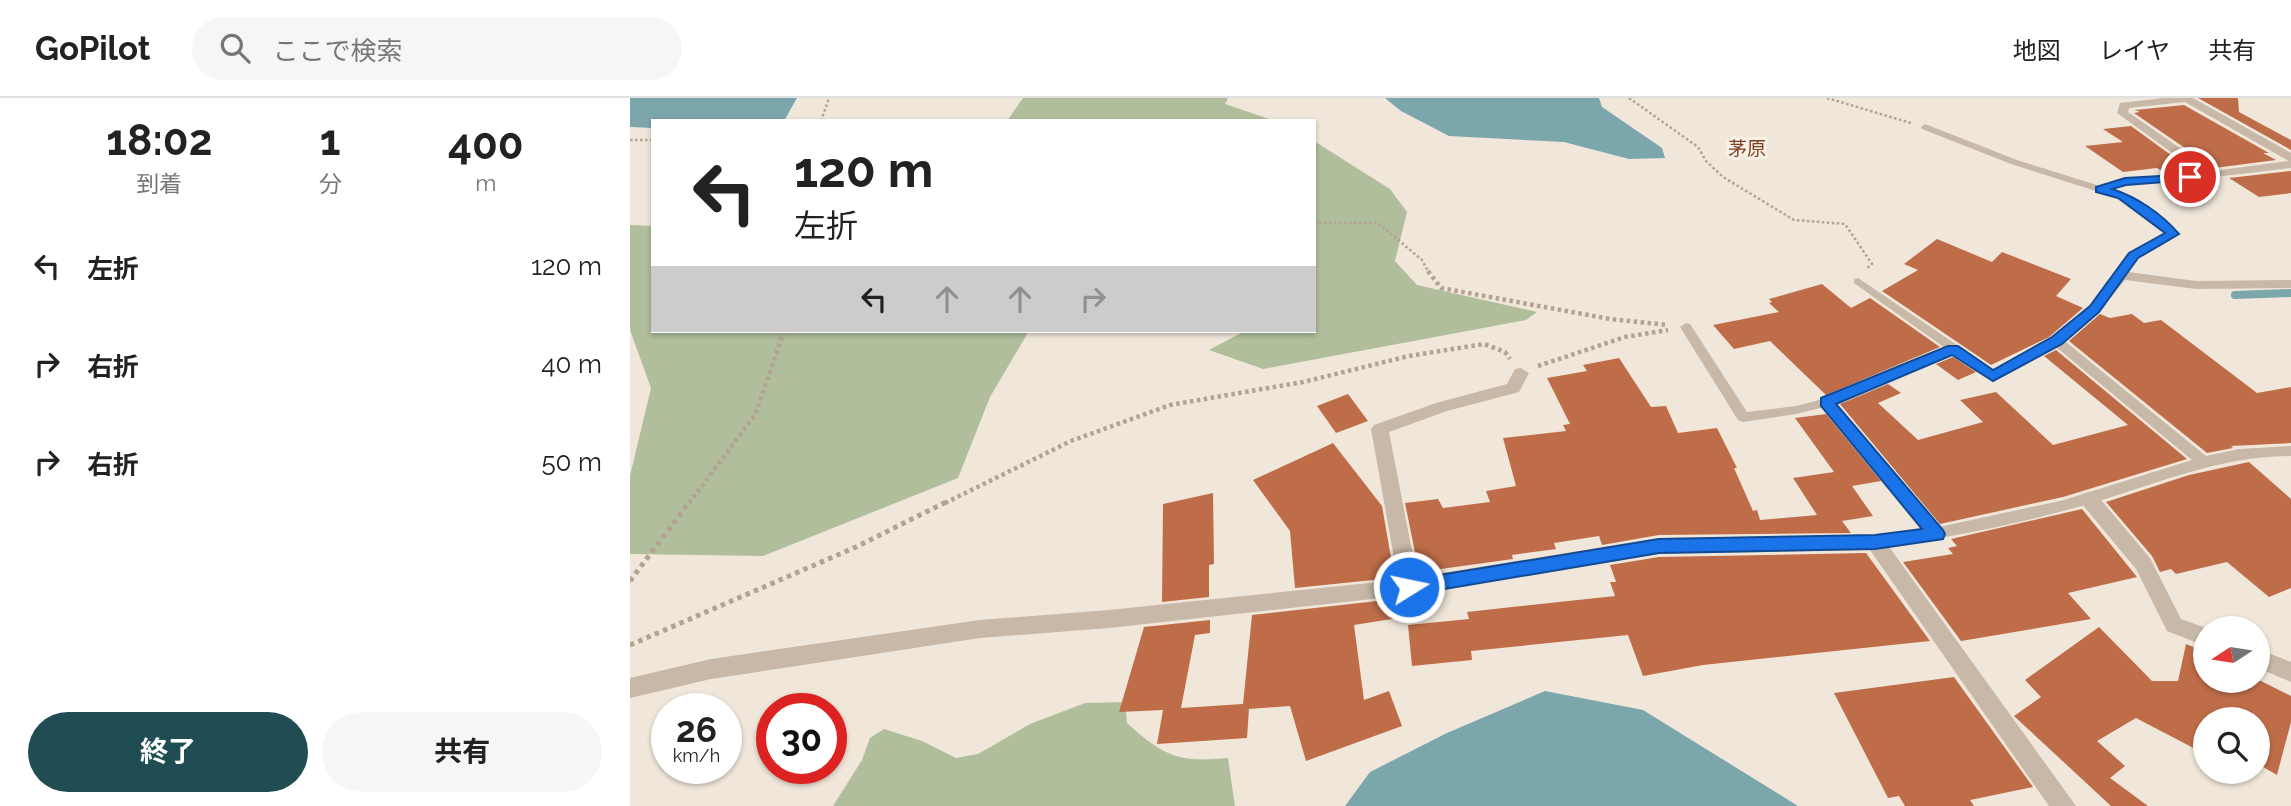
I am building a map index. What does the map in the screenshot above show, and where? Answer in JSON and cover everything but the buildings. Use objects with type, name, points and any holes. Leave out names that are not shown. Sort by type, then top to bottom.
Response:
[{"type":"street","points":[[2291,158],[2186,98],[2124,105],[2122,113],[2211,175],[2291,163]]},
{"type":"street","points":[[2057,341],[2094,309],[2121,275],[2196,285],[2291,284]]},
{"type":"street","points":[[1409,587],[1380,429],[1442,407],[1513,388],[1521,373]]},
{"type":"street","points":[[2089,499],[2143,564],[2174,625],[2193,632]]},
{"type":"street","points":[[630,688],[711,669],[980,629],[1109,619],[1409,587],[1659,546],[1875,542],[2064,806]]},
{"type":"street","points":[[2270,663],[2291,672]]},
{"type":"lane","points":[[1925,127],[2014,162],[2122,196],[2153,216],[2173,234],[2133,256],[2121,275]]},
{"type":"lane","points":[[2100,189],[2125,181],[2211,175]]},
{"type":"lane","points":[[1858,281],[1993,376],[2057,341],[2203,461]]},
{"type":"lane","points":[[1686,327],[1743,417],[1796,410],[1826,402],[1953,349]]},
{"type":"lane","points":[[1826,402],[1936,534]]},
{"type":"lane","points":[[1875,542],[1936,534],[2089,499],[2203,461],[2265,449],[2291,451]]},
{"type":"path","points":[[822,119],[829,98]]},
{"type":"path","points":[[1629,98],[1698,147],[1706,161],[1723,177],[1794,220],[1845,224],[1872,264],[1862,272],[1858,281]]},
{"type":"path","points":[[1827,98],[1925,127]]},
{"type":"path","points":[[630,140],[651,140]]},
{"type":"path","points":[[1316,223],[1378,223],[1422,260],[1434,283],[1441,288],[1610,319],[1686,327]]},
{"type":"path","points":[[630,645],[856,547],[1071,441],[1170,405],[1303,382],[1409,356],[1484,344],[1505,352],[1521,373],[1625,337],[1686,327]]},
{"type":"path","points":[[630,581],[755,415],[783,333]]},
{"type":"green space","points":[[1023,98],[1228,98],[1225,104],[1269,119],[1008,119]]},
{"type":"green space","points":[[1316,142],[1390,189],[1407,212],[1395,261],[1417,285],[1537,312],[1526,320],[1263,369],[1209,350],[1241,333],[1316,333]]},
{"type":"green space","points":[[630,225],[651,226],[651,333],[1028,333],[990,397],[958,478],[763,556],[630,554],[630,476],[651,388],[630,330]]},
{"type":"green space","points":[[1125,702],[1127,723],[1151,743],[1173,755],[1197,759],[1228,758],[1235,806],[833,806],[862,760],[870,738],[884,729],[922,741],[956,758],[978,754],[1030,724],[1085,703]]},
{"type":"water","points":[[630,98],[797,98],[785,119],[651,119],[651,128],[630,127]]},
{"type":"water","points":[[1385,98],[1599,98],[1602,107],[1662,148],[1665,158],[1629,159],[1564,142],[1449,136],[1401,111]]},
{"type":"water","points":[[1545,691],[1643,710],[1798,806],[1345,806],[1370,772],[1447,733]]},
{"type":"waterway","points":[[2235,295],[2291,293]]},
{"type":"district","name":"茅原","points":[[1747,148]]},
{"type":"route","points":[[1409,587],[1659,546],[1875,542],[1936,534],[1826,402],[1953,349],[1993,376],[2016,361],[2057,341],[2094,309],[2133,256],[2173,234],[2153,216],[2122,196],[2100,189],[2125,181],[2190,177]]}]
